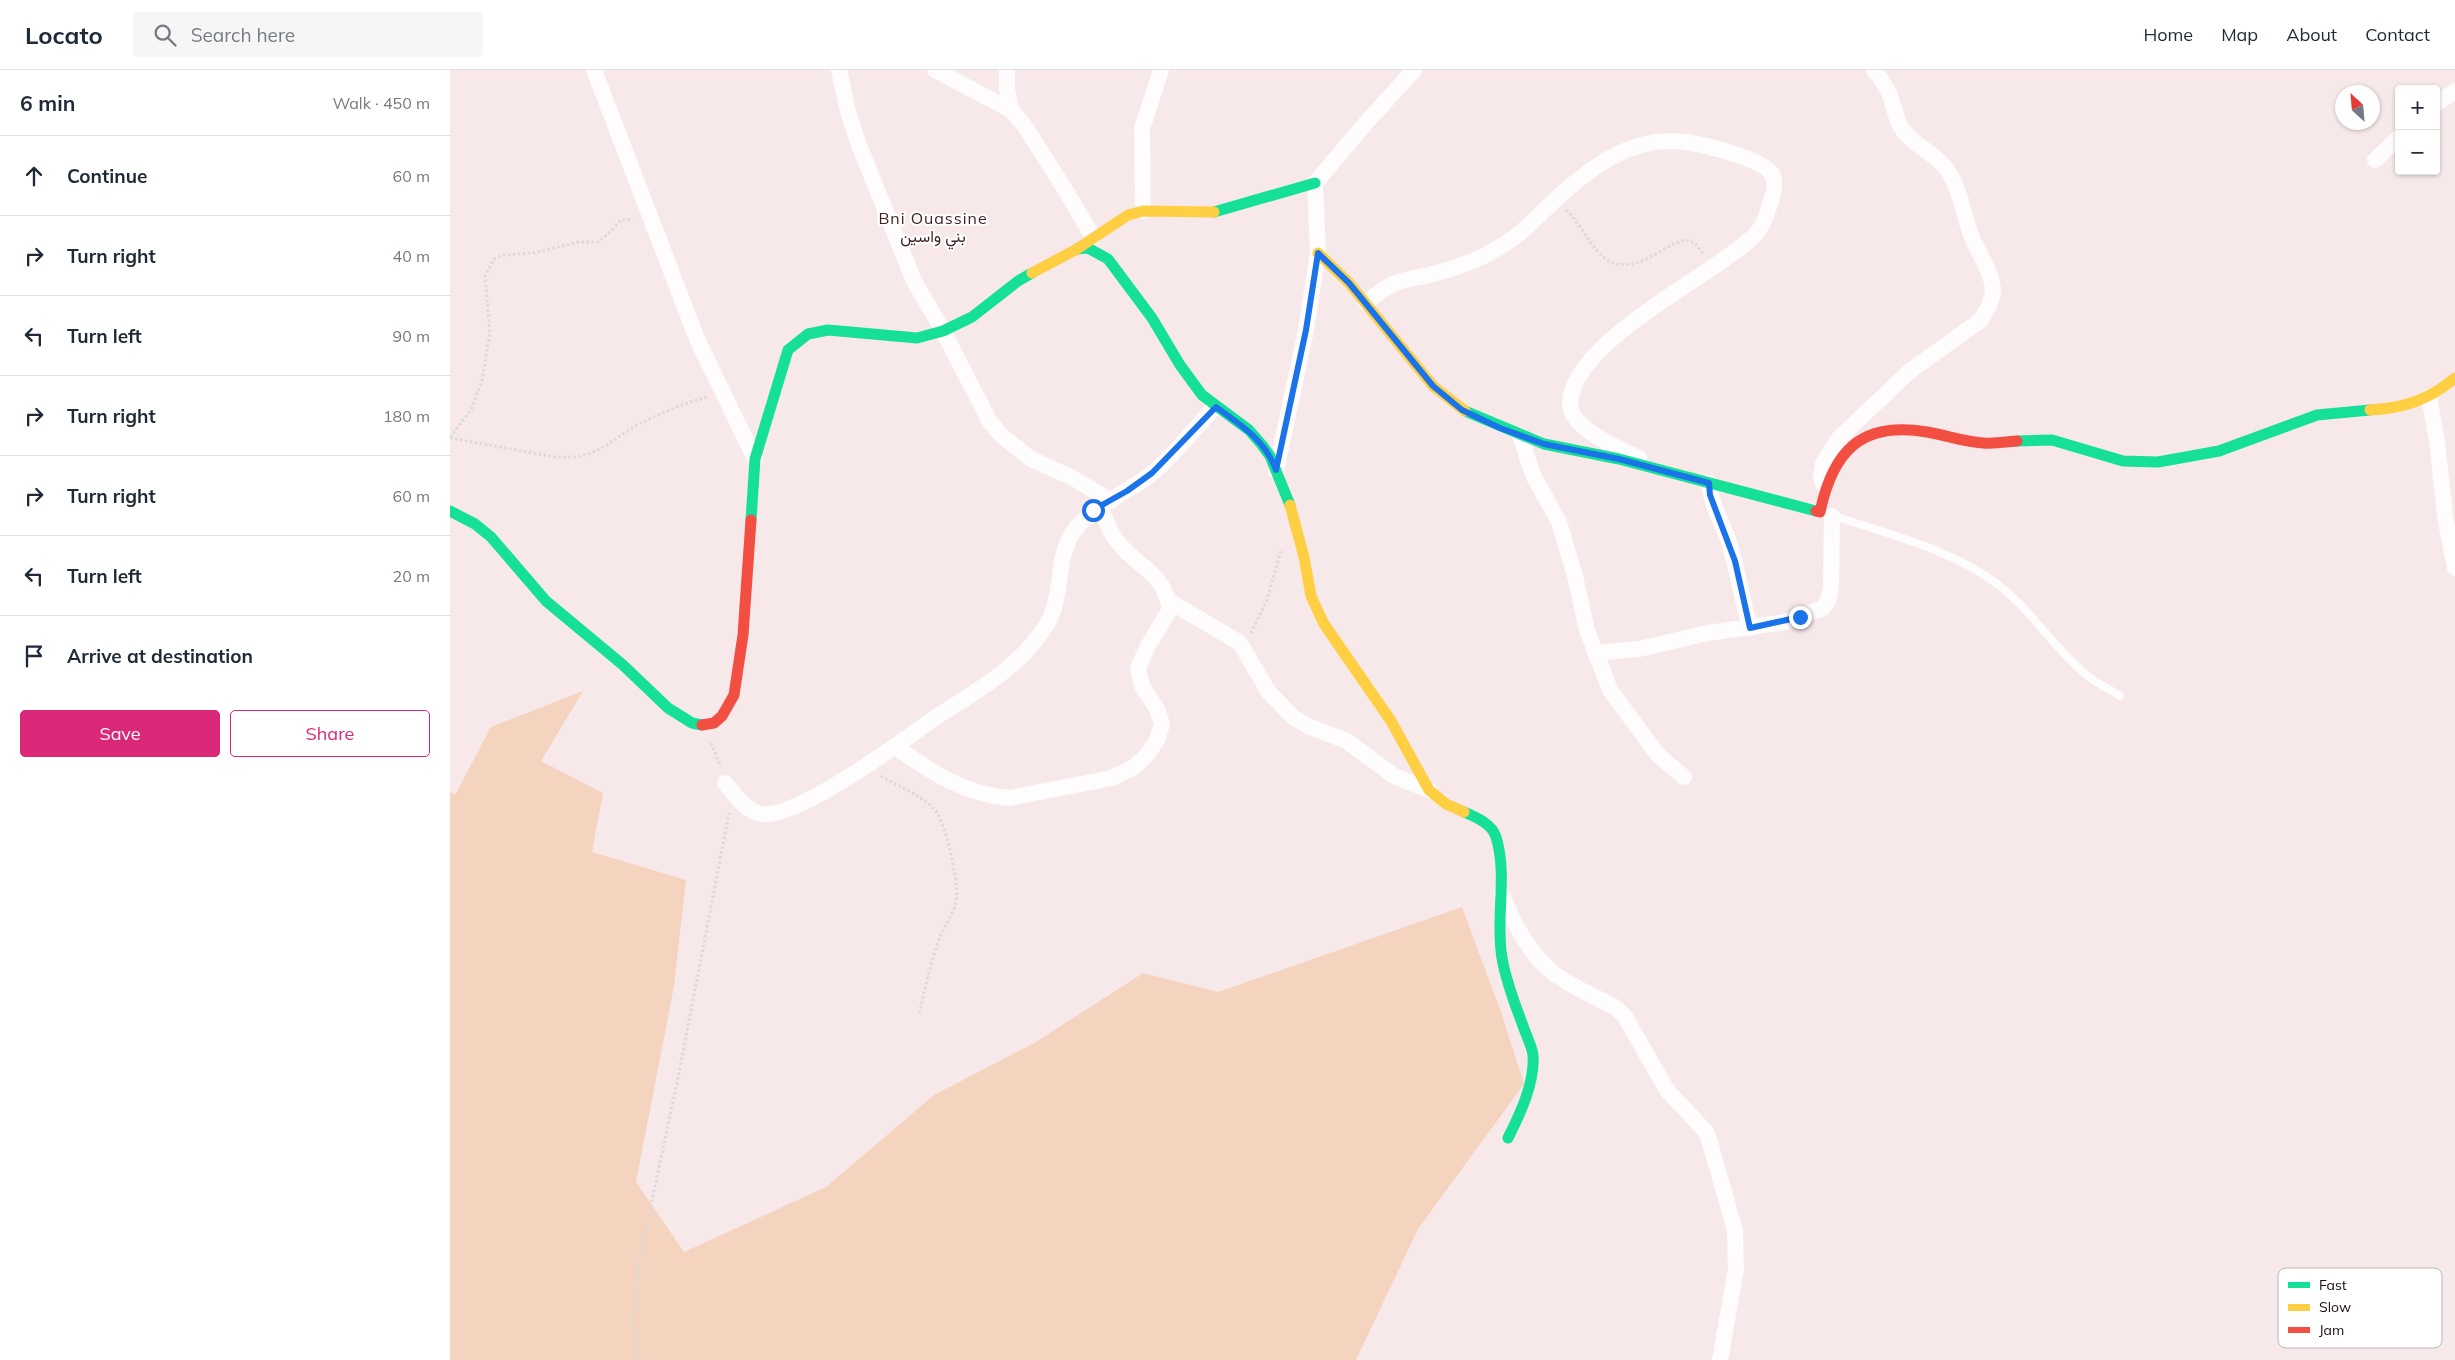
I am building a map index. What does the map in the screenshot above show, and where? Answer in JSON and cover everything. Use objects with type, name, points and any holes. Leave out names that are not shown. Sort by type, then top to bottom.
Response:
[{"type":"street","points":[[594,70],[696,339],[755,459]]},
{"type":"street","points":[[839,70],[848,112],[859,145],[914,281],[943,331],[990,422],[1002,436],[1031,459],[1073,478],[1105,504],[1117,541],[1152,572],[1161,583],[1169,601],[1170,610],[1168,617],[1148,646],[1138,668],[1142,686],[1158,709],[1162,728],[1157,740],[1146,756],[1134,767],[1122,774],[1104,781],[1080,783],[1031,795],[1009,798],[992,797],[958,785],[920,765],[896,747]]},
{"type":"street","points":[[935,70],[1011,110],[1024,125],[1093,237]]},
{"type":"street","points":[[1007,70],[1007,89],[1011,110]]},
{"type":"street","points":[[1143,211],[1142,129],[1161,70]]},
{"type":"street","points":[[450,511],[474,524],[491,537],[546,601],[623,665],[668,708],[684,719],[704,726],[714,723],[730,705],[736,687],[743,635],[755,459],[782,364],[788,350],[801,339],[818,331],[828,330],[917,338],[943,331],[960,324],[990,305],[1034,270],[1077,249],[1128,215],[1143,211],[1211,214],[1315,183],[1414,70]]},
{"type":"street","points":[[1595,653],[1639,649],[1708,633],[1785,622],[1823,608],[1828,601],[1831,588],[1825,491],[1821,476],[1823,463],[1828,451],[1839,438],[1910,371],[1981,320],[1987,310],[1993,292],[1989,275],[1972,238],[1963,202],[1955,185],[1940,162],[1903,131],[1896,119],[1889,94],[1874,70]]},
{"type":"street","points":[[2440,101],[2455,91]]},
{"type":"street","points":[[2375,160],[2395,141]]},
{"type":"street","points":[[1366,303],[1382,288],[1396,281],[1450,268],[1495,250],[1521,233],[1555,200],[1606,160],[1634,146],[1680,142],[1719,150],[1749,159],[1772,175],[1773,196],[1762,227],[1755,235],[1712,267],[1614,335],[1579,376],[1571,397],[1571,410],[1574,418],[1589,431],[1671,473]]},
{"type":"street","points":[[1276,470],[1306,330],[1318,253],[1315,183]]},
{"type":"street","points":[[1077,249],[1088,248],[1108,259],[1152,318],[1192,383],[1216,407],[1249,430],[1270,456],[1288,498],[1304,557],[1307,581],[1316,610],[1398,732],[1429,790]]},
{"type":"street","points":[[1318,253],[1349,283],[1433,386],[1462,410],[1544,444],[1619,459],[1826,514]]},
{"type":"street","points":[[1825,491],[1832,471],[1845,453],[1859,440],[1878,432],[1904,429],[1985,443],[2037,438],[2064,442],[2107,459],[2127,463],[2147,463],[2179,460],[2216,453],[2244,444],[2302,418],[2356,410],[2392,410],[2414,404],[2429,397],[2455,378]]},
{"type":"street","points":[[2429,397],[2437,441],[2445,516],[2455,568]]},
{"type":"street","points":[[725,782],[744,805],[754,812],[763,814],[800,804],[896,747],[985,685],[1034,643],[1052,614],[1065,546],[1075,529],[1093,510],[1152,473],[1216,407]]},
{"type":"street","points":[[1520,435],[1533,475],[1559,522],[1595,653],[1610,690],[1658,755],[1684,777]]},
{"type":"street","points":[[1709,483],[1710,495],[1735,561],[1750,628]]},
{"type":"street","points":[[1169,601],[1242,646],[1268,691],[1293,717],[1308,726],[1347,741],[1394,776],[1429,790],[1446,804],[1471,814],[1492,829],[1496,836],[1500,856],[1498,929],[1502,958],[1507,981],[1533,1054],[1533,1065],[1523,1105],[1508,1138]]},
{"type":"street","points":[[1500,890],[1517,928],[1538,958],[1553,972],[1616,1008],[1624,1015],[1667,1090],[1706,1133],[1732,1218],[1736,1239],[1736,1269],[1720,1360]]},
{"type":"lane","points":[[1826,514],[1894,535],[1957,560],[1996,583],[2024,608],[2088,676],[2120,696]]},
{"type":"path","points":[[1555,200],[1575,218],[1604,260],[1613,264],[1630,265],[1679,241],[1686,240],[1695,243],[1712,267]]},
{"type":"path","points":[[652,223],[625,218],[618,222],[609,234],[598,242],[579,242],[533,253],[502,255],[494,259],[485,276],[490,333],[482,381],[471,410],[450,438],[555,457],[572,458],[587,456],[605,448],[637,426],[660,414],[698,399],[722,393]]},
{"type":"path","points":[[1242,646],[1258,621],[1267,600],[1283,542]]},
{"type":"path","points":[[704,726],[722,768],[725,782]]},
{"type":"path","points":[[865,766],[933,808],[943,822],[948,842],[957,895],[954,909],[939,939],[928,972],[919,1016]]},
{"type":"path","points":[[638,1360],[633,1324],[640,1253],[677,1083],[729,819],[728,810]]},
{"type":"shaded area","points":[[583,691],[541,761],[603,793],[592,852],[686,880],[674,986],[636,1182],[684,1252],[826,1187],[934,1095],[1036,1042],[1143,973],[1218,992],[1462,907],[1501,1012],[1524,1084],[1418,1229],[1356,1360],[450,1360],[450,792],[455,795],[491,727]]},
{"type":"traffic: fast","points":[[1214,212],[1315,183]]},
{"type":"traffic: fast","points":[[1077,249],[1088,248],[1108,259],[1152,318],[1180,365],[1202,395],[1249,430],[1262,445],[1270,456],[1290,505]]},
{"type":"traffic: fast","points":[[751,520],[755,459],[788,350],[808,334],[828,330],[917,338],[943,331],[972,317],[1018,281],[1032,273]]},
{"type":"traffic: fast","points":[[2017,441],[2052,440],[2123,461],[2158,462],[2219,451],[2317,415],[2370,410]]},
{"type":"traffic: fast","points":[[1465,411],[1544,444],[1619,459],[1816,511]]},
{"type":"traffic: fast","points":[[450,511],[475,524],[491,537],[546,601],[623,665],[668,708],[692,723],[702,725]]},
{"type":"traffic: fast","points":[[1464,812],[1491,828],[1496,837],[1501,867],[1500,943],[1502,958],[1511,993],[1533,1055],[1532,1076],[1529,1087],[1522,1109],[1508,1138]]},
{"type":"traffic: slow","points":[[1032,273],[1077,249],[1128,215],[1143,211],[1214,212]]},
{"type":"traffic: slow","points":[[1318,253],[1349,283],[1433,386],[1465,411]]},
{"type":"traffic: slow","points":[[2370,410],[2416,402],[2436,392],[2455,378]]},
{"type":"traffic: slow","points":[[1290,505],[1304,557],[1311,596],[1324,624],[1391,721],[1429,790],[1446,804],[1464,812]]},
{"type":"traffic: jam","points":[[1816,511],[1820,512],[1833,472],[1842,457],[1854,445],[1868,436],[1884,431],[1904,430],[1927,432],[1976,442],[2017,441]]},
{"type":"traffic: jam","points":[[702,725],[714,723],[722,716],[734,695],[743,635],[751,520]]},
{"type":"district","name":"Bni Ouassine بني واسين","points":[[933,227]]},
{"type":"route","points":[[1093,510],[1127,491],[1152,473],[1216,407],[1249,430],[1270,456],[1276,470],[1306,330],[1318,253],[1349,283],[1433,386],[1462,410],[1500,428],[1544,444],[1619,459],[1709,483],[1710,495],[1735,561],[1740,594],[1750,628],[1785,622],[1800,617]]}]
